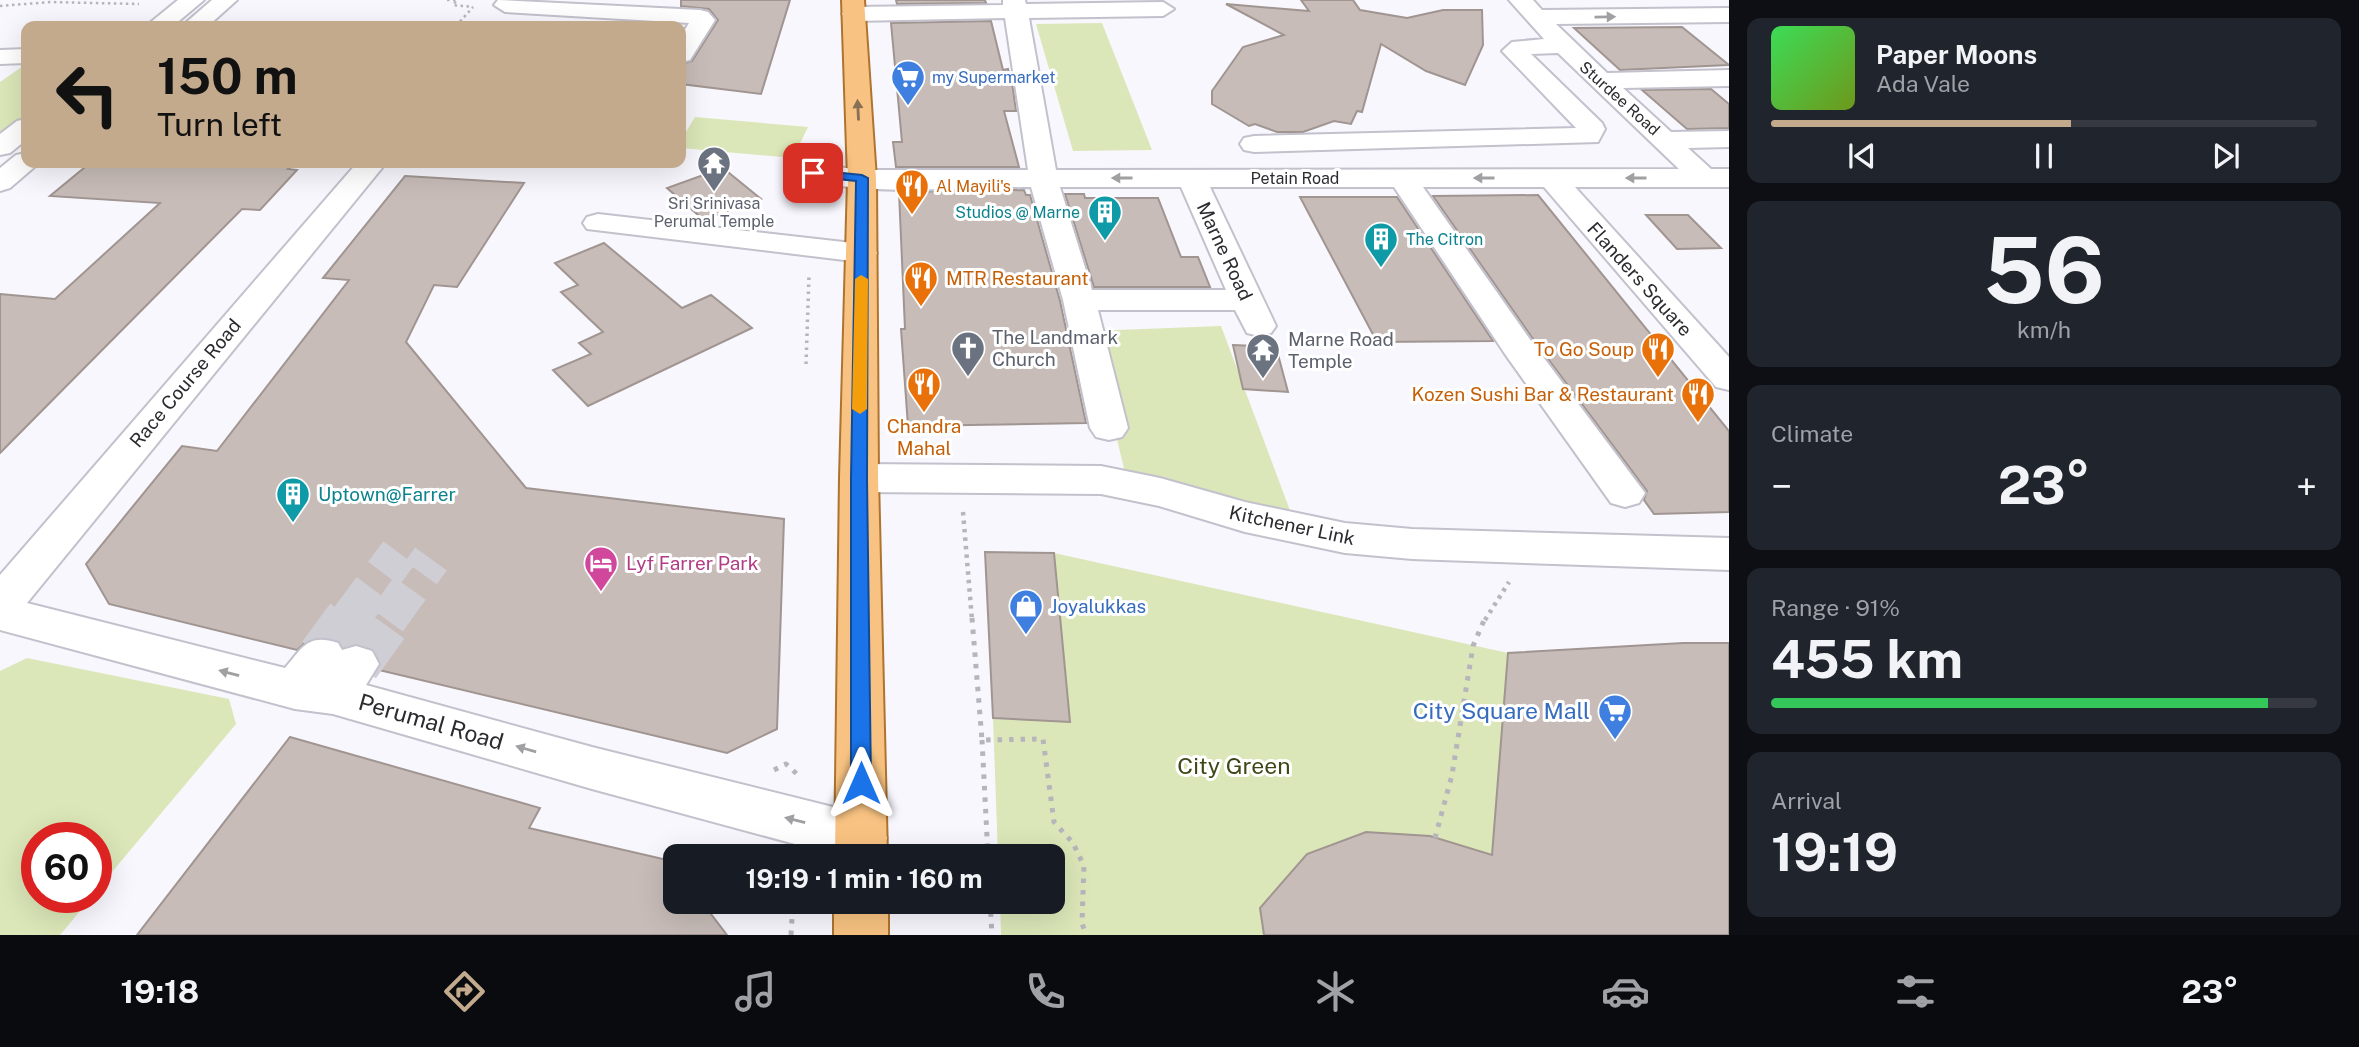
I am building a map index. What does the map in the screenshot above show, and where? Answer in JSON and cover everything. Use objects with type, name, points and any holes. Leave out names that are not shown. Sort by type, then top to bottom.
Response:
[{"type":"main road","points":[[854,7],[862,178],[859,478],[861,844]]},
{"type":"main road","points":[[861,914],[861,935]]},
{"type":"street","points":[[168,21],[191,10],[226,0]]},
{"type":"street","points":[[480,17],[507,3],[629,6],[702,19],[686,46]]},
{"type":"street","points":[[854,7],[1016,5],[1163,9]]},
{"type":"street","points":[[1016,5],[1043,178],[1079,300],[1110,428]]},
{"type":"street","name":"Sturdee Road","points":[[1528,8],[1729,15]]},
{"type":"street","name":"Sturdee Road","points":[[1528,8],[1600,81],[1666,140],[1717,178]]},
{"type":"street","points":[[1254,144],[1588,136],[1592,129],[1514,51],[1521,47],[1564,46]]},
{"type":"street","points":[[0,57],[21,56]]},
{"type":"street","points":[[1600,81],[1729,78]]},
{"type":"street","points":[[9,147],[21,133]]},
{"type":"street","points":[[1666,140],[1729,139]]},
{"type":"street","points":[[0,182],[21,165]]},
{"type":"street","name":"Race Course Road","points":[[0,605],[368,168]]},
{"type":"street","name":"Petain Road","points":[[813,173],[862,178],[1717,178]]},
{"type":"street","name":"Marne Road","points":[[1079,300],[1253,313],[1191,177]]},
{"type":"street","name":"Flanders Square","points":[[1552,178],[1729,379]]},
{"type":"street","points":[[1403,179],[1517,346],[1625,493]]},
{"type":"street","points":[[598,223],[862,253]]},
{"type":"street","name":"Kitchener Link","points":[[859,478],[1101,480],[1160,492],[1245,517],[1345,538],[1531,549],[1729,554]]},
{"type":"street","name":"Perumal Road","points":[[0,613],[326,676],[592,768],[851,844]]},
{"type":"path","points":[[447,0],[457,1],[453,5]]},
{"type":"path","points":[[0,6],[50,2],[191,10]]},
{"type":"path","points":[[806,364],[810,247]]},
{"type":"path","points":[[960,478],[982,740],[987,844]]},
{"type":"path","points":[[1435,838],[1452,775],[1473,646],[1485,619],[1531,549]]},
{"type":"path","points":[[982,740],[1043,739],[1054,822],[1073,843],[1084,866],[1082,923],[1086,935]]},
{"type":"path","points":[[791,935],[792,914]]},
{"type":"path","points":[[991,914],[992,935]]},
{"type":"green space","points":[[1102,23],[1152,150],[1073,151],[1036,24]]},
{"type":"green space","points":[[21,67],[21,131],[0,147],[0,82]]},
{"type":"green space","points":[[695,117],[808,127],[793,158],[686,148],[686,132]]},
{"type":"green space","points":[[1221,326],[1294,521],[1127,481],[1091,331]]},
{"type":"green space","name":"City Green","points":[[1054,553],[1508,653],[1494,828],[1537,935],[1001,935],[1000,914],[1065,914],[1065,844],[998,844],[993,719],[1070,721]]},
{"type":"green space","points":[[27,658],[229,699],[236,724],[112,872],[112,822],[21,822],[21,913],[78,913],[60,935],[0,935],[0,671]]},
{"type":"building","points":[[681,0],[790,0],[761,94],[686,85],[686,63],[692,61],[718,20],[709,9],[681,6]]},
{"type":"building","points":[[896,0],[985,0],[986,3],[897,4]]},
{"type":"building","points":[[1301,0],[1353,0],[1360,10],[1407,18],[1443,10],[1482,10],[1483,45],[1465,85],[1426,71],[1381,44],[1362,112],[1357,111],[1351,124],[1334,121],[1303,132],[1277,132],[1255,124],[1249,126],[1212,104],[1212,91],[1243,47],[1284,35],[1226,4],[1309,11]]},
{"type":"building","points":[[991,21],[1003,70],[1008,69],[1013,89],[1016,111],[1004,111],[1019,167],[896,167],[893,142],[902,142],[891,23]]},
{"type":"building","points":[[1682,27],[1729,65],[1620,70],[1574,28]]},
{"type":"building","points":[[1711,89],[1729,104],[1729,128],[1687,129],[1642,90]]},
{"type":"building","points":[[84,168],[297,170],[260,210],[242,209],[0,453],[0,294],[55,299],[160,203],[50,196]]},
{"type":"building","name":"Sri Srinivasa Perumal Temple","points":[[723,168],[761,199],[704,220],[667,188]]},
{"type":"building","points":[[405,176],[524,183],[457,287],[434,285],[406,342],[526,488],[784,519],[777,729],[727,753],[379,670],[381,663],[374,650],[357,643],[343,647],[339,640],[319,637],[306,642],[297,650],[109,604],[86,564],[182,446],[217,451],[349,280],[323,278]]},
{"type":"building","points":[[1024,190],[1026,195],[1030,195],[1060,301],[1086,423],[908,426],[901,329],[905,329],[899,192]]},
{"type":"building","name":"Studios @ Marne","points":[[1065,194],[1084,194],[1085,198],[1158,198],[1181,257],[1198,257],[1210,287],[1094,287]]},
{"type":"building","points":[[1538,195],[1729,431],[1729,512],[1654,514],[1644,500],[1647,491],[1531,336],[1433,196]]},
{"type":"building","name":"The Citron","points":[[1300,197],[1397,197],[1493,341],[1377,342]]},
{"type":"building","points":[[1646,215],[1688,215],[1721,248],[1677,249]]},
{"type":"building","points":[[604,243],[682,308],[711,295],[752,328],[588,406],[553,370],[591,354],[579,343],[603,332],[561,292],[578,285],[555,263]]},
{"type":"building","name":"Marne Road Temple","points":[[1233,345],[1276,347],[1288,392],[1243,389]]},
{"type":"building","name":"Joyalukkas","points":[[985,552],[1054,553],[1070,722],[993,718]]},
{"type":"building","name":"City Square Mall","points":[[1729,643],[1729,935],[1264,935],[1260,908],[1307,854],[1366,832],[1430,836],[1492,855],[1508,653]]},
{"type":"building","points":[[290,737],[540,808],[529,828],[663,859],[663,914],[711,914],[727,935],[137,935]]},
{"type":"tunnel","points":[[349,620],[399,553]]},
{"type":"tunnel","points":[[387,620],[431,559]]},
{"type":"tunnel","points":[[322,656],[350,618]]},
{"type":"tunnel","points":[[356,664],[389,618]]},
{"type":"slow traffic","points":[[860,409],[861,279]]},
{"type":"place","name":"my Supermarket","points":[[908,107]]},
{"type":"place","name":"Sri Srinivasa Perumal Temple","points":[[714,193]]},
{"type":"place","name":"Al Mayili's","points":[[912,216]]},
{"type":"place","name":"Studios @ Marne","points":[[1105,242]]},
{"type":"place","name":"The Citron","points":[[1381,269]]},
{"type":"place","name":"MTR Restaurant","points":[[921,308]]},
{"type":"place","name":"The Landmark Church","points":[[968,378]]},
{"type":"place","name":"To Go Soup","points":[[1658,379]]},
{"type":"place","name":"Marne Road Temple","points":[[1263,380]]},
{"type":"place","name":"Chandra Mahal","points":[[924,414]]},
{"type":"place","name":"Kozen Sushi Bar & Restaurant","points":[[1698,424]]},
{"type":"place","name":"Uptown@Farrer","points":[[293,524]]},
{"type":"place","name":"Lyf Farrer Park","points":[[601,593]]},
{"type":"place","name":"Joyalukkas","points":[[1026,636]]},
{"type":"place","name":"City Square Mall","points":[[1615,741]]},
{"type":"route","points":[[813,173],[862,178],[859,478],[861,783]]}]
